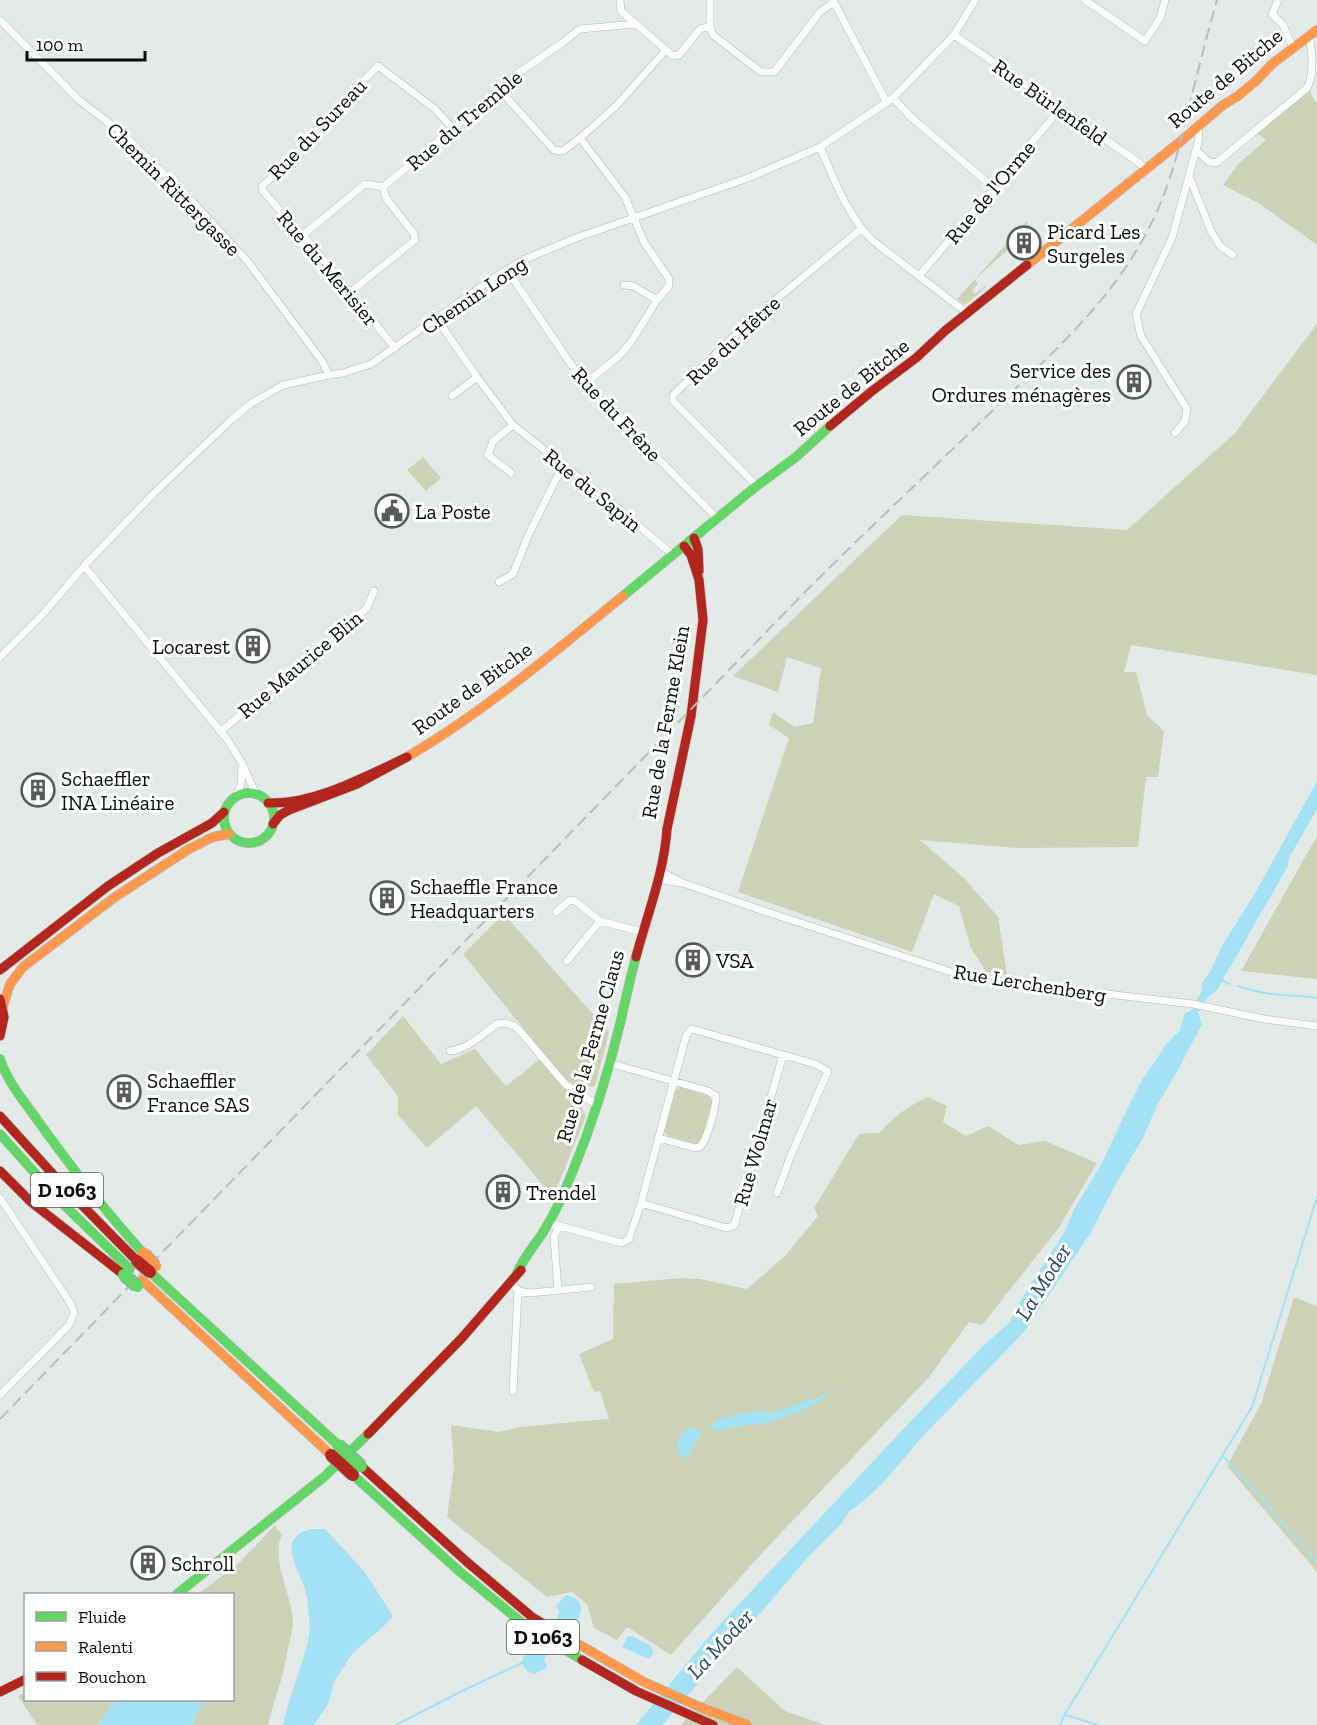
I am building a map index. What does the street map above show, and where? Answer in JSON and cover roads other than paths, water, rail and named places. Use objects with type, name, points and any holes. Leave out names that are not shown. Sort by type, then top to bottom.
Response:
[{"type":"main road","name":"Route de Bitche","points":[[273,824],[280,815],[289,810],[357,784],[444,736],[477,714],[821,436],[875,388],[901,371],[933,345],[946,330],[1313,33]]},
{"type":"main road","name":"Rue de la Ferme Klein","points":[[659,875],[692,709],[703,620],[699,554],[689,542]]},
{"type":"main road","name":"Route de Bitche","points":[[263,799],[276,804],[289,803],[348,783],[407,757]]},
{"type":"main road","points":[[0,970],[108,886],[158,853],[212,823],[224,813],[236,796],[246,793],[263,799],[273,813],[273,824],[266,836],[254,842],[242,842],[229,834],[224,824],[224,813]]},
{"type":"main road","points":[[0,1036],[4,1019],[2,1002],[10,984],[22,967],[115,897],[189,849],[213,837],[229,834]]},
{"type":"main road","name":"Rue de la Ferme Claus","points":[[178,1593],[324,1477],[421,1381],[516,1281],[522,1262],[532,1245],[554,1224],[597,1105],[659,875]]},
{"type":"main road","points":[[0,1059],[7,1078],[66,1161],[108,1214],[134,1265]]},
{"type":"main road","name":"D 1063","points":[[0,1116],[134,1265]]},
{"type":"main road","name":"D 1063","points":[[0,1134],[61,1202],[134,1265],[357,1470],[532,1617],[601,1658],[640,1687],[697,1712],[747,1725]]},
{"type":"main road","points":[[0,1172],[31,1202],[134,1265],[149,1279]]},
{"type":"main road","points":[[0,1692],[24,1680]]},
{"type":"main road","name":"D 1063","points":[[697,1712],[713,1725]]},
{"type":"street","points":[[621,0],[621,11],[674,56],[679,55],[700,29],[710,26]]},
{"type":"street","points":[[710,0],[710,26],[713,34],[761,72],[774,72],[820,12],[833,1],[890,100],[994,188]]},
{"type":"street","name":"Chemin Long","points":[[0,657],[43,614],[153,494],[243,410],[261,397],[283,385],[343,373],[380,359],[507,270],[536,255],[635,217],[748,178],[820,147],[890,100],[954,35],[975,0]]},
{"type":"street","points":[[1085,0],[1145,42],[1160,18],[1165,0]]},
{"type":"street","points":[[1278,0],[1272,14],[1283,25],[1293,48]]},
{"type":"street","name":"Chemin Rittergasse","points":[[0,20],[79,100],[122,133],[194,203],[248,262],[322,361],[329,375]]},
{"type":"street","name":"Rue du Tremble","points":[[383,187],[516,74],[580,28],[636,24]]},
{"type":"street","name":"Route de Bitche","points":[[1196,150],[1209,162],[1216,163],[1307,88],[1310,80],[1313,33]]},
{"type":"street","name":"Rue Bürlenfeld","points":[[954,35],[1146,169]]},
{"type":"street","points":[[499,89],[554,150],[563,151],[616,106],[666,50]]},
{"type":"street","name":"Rue du Sureau","points":[[262,186],[288,163],[320,125],[378,66],[435,109],[453,129]]},
{"type":"street","name":"Rue de l'Orme","points":[[919,276],[1060,108]]},
{"type":"street","points":[[1175,433],[1185,421],[1187,409],[1141,336],[1136,314],[1172,238],[1196,150],[1198,126]]},
{"type":"street","points":[[580,138],[625,196],[644,242],[669,279],[669,286],[620,355],[585,384]]},
{"type":"street","points":[[820,147],[849,210],[861,229],[967,313]]},
{"type":"street","points":[[1189,176],[1211,231],[1220,246],[1233,255]]},
{"type":"street","points":[[303,235],[365,184],[383,187],[386,198],[414,234],[415,240],[349,293]]},
{"type":"street","name":"Rue du Merisier","points":[[262,186],[263,191],[303,235],[395,348]]},
{"type":"street","name":"Rue du Hêtre","points":[[757,486],[673,400],[674,395],[750,321],[861,229]]},
{"type":"street","name":"Rue du Frêne","points":[[507,270],[585,384],[718,519]]},
{"type":"street","points":[[624,285],[633,286],[657,300]]},
{"type":"street","name":"Rue du Sapin","points":[[437,319],[513,425],[673,555]]},
{"type":"street","points":[[452,396],[477,377]]},
{"type":"street","name":"Rue du Sapin","points":[[511,473],[488,455],[493,441],[513,425]]},
{"type":"street","points":[[499,582],[513,574],[528,536],[563,465]]},
{"type":"street","points":[[84,567],[236,752],[254,790],[263,799]]},
{"type":"street","name":"Rue Maurice Blin","points":[[220,732],[366,609],[374,591]]},
{"type":"street","points":[[236,796],[241,785],[242,763]]},
{"type":"street","name":"Rue Lerchenberg","points":[[659,875],[951,972],[1022,985],[1205,1005],[1263,1019],[1317,1026]]},
{"type":"street","name":"Rue de la Ferme Claus","points":[[556,912],[569,901],[574,900],[600,921],[642,932]]},
{"type":"street","name":"Rue de la Ferme Claus","points":[[567,961],[600,921]]},
{"type":"street","points":[[450,1051],[469,1045],[497,1024],[511,1024],[520,1030],[564,1084],[597,1105]]},
{"type":"street","points":[[558,1290],[554,1224],[625,1243],[631,1236],[687,1033],[692,1029],[815,1064],[828,1071],[777,1192]]},
{"type":"street","name":"Rue Wolmar","points":[[641,1203],[726,1228],[734,1226],[783,1055]]},
{"type":"street","points":[[609,1064],[716,1096],[704,1142],[700,1147],[695,1148],[659,1138]]},
{"type":"street","points":[[0,1198],[71,1304],[74,1312],[69,1324],[0,1395]]},
{"type":"street","points":[[516,1281],[530,1293],[591,1287]]},
{"type":"street","points":[[513,1392],[516,1281]]},
{"type":"water","name":"La Moder","points":[[1317,781],[1317,809],[1289,858],[1288,866],[1217,990],[1207,998],[1198,1013],[1202,1024],[1090,1234],[1024,1332],[924,1435],[882,1484],[850,1511],[757,1617],[727,1643],[702,1679],[662,1725],[636,1725],[712,1633],[910,1422],[985,1344],[1009,1323],[1026,1291],[1064,1233],[1074,1209],[1101,1165],[1142,1080],[1168,1042],[1180,1030],[1185,1013],[1192,1010],[1202,990],[1202,983],[1210,972],[1223,944],[1254,895]]},
{"type":"water","points":[[835,1389],[813,1406],[767,1423],[718,1431],[710,1426],[718,1419],[756,1411],[771,1413],[814,1399]]},
{"type":"water","points":[[694,1427],[701,1434],[687,1457],[682,1457],[678,1452],[679,1439],[682,1434]]},
{"type":"water","points":[[311,1529],[325,1529],[364,1571],[393,1616],[353,1653],[334,1682],[328,1704],[314,1725],[283,1725],[310,1631],[305,1590],[291,1549],[293,1541],[299,1534]]},
{"type":"water","points":[[566,1595],[579,1601],[581,1609],[579,1617],[576,1622],[573,1620],[567,1623],[545,1657],[546,1668],[534,1674],[531,1673],[523,1665],[524,1656],[536,1651],[558,1617],[559,1611],[556,1606]]},
{"type":"water","points":[[631,1636],[650,1645],[654,1652],[649,1659],[622,1647],[627,1637]]},
{"type":"water","points":[[115,1701],[200,1701],[202,1704],[192,1725],[98,1725]]},
{"type":"waterway","points":[[1220,980],[1230,984]]},
{"type":"waterway","points":[[1238,986],[1268,994],[1317,998]]},
{"type":"waterway","points":[[1060,1725],[1252,1407],[1317,1197]]},
{"type":"waterway","points":[[1223,1456],[1317,1561]]},
{"type":"waterway","points":[[396,1725],[522,1663]]},
{"type":"waterway","points":[[1066,1715],[1098,1725]]},
{"type":"railway","points":[[0,1419],[805,592],[1056,350],[1098,304],[1135,254],[1162,199],[1176,157],[1217,0]]},
{"type":"place","name":"Picard Les Surgeles","points":[[1024,243]]},
{"type":"place","name":"Service des Ordures ménagères","points":[[1134,382]]},
{"type":"place","name":"La Poste","points":[[392,511]]},
{"type":"place","name":"Locarest","points":[[253,646]]},
{"type":"place","name":"Schaeffler INA Linéaire","points":[[38,790]]},
{"type":"place","name":"Schaeffle France Headquarters","points":[[387,898]]},
{"type":"place","name":"VSA","points":[[693,960]]},
{"type":"place","name":"Schaeffler France SAS","points":[[124,1092]]},
{"type":"place","name":"Trendel","points":[[503,1192]]},
{"type":"place","name":"Schroll","points":[[148,1563]]}]
